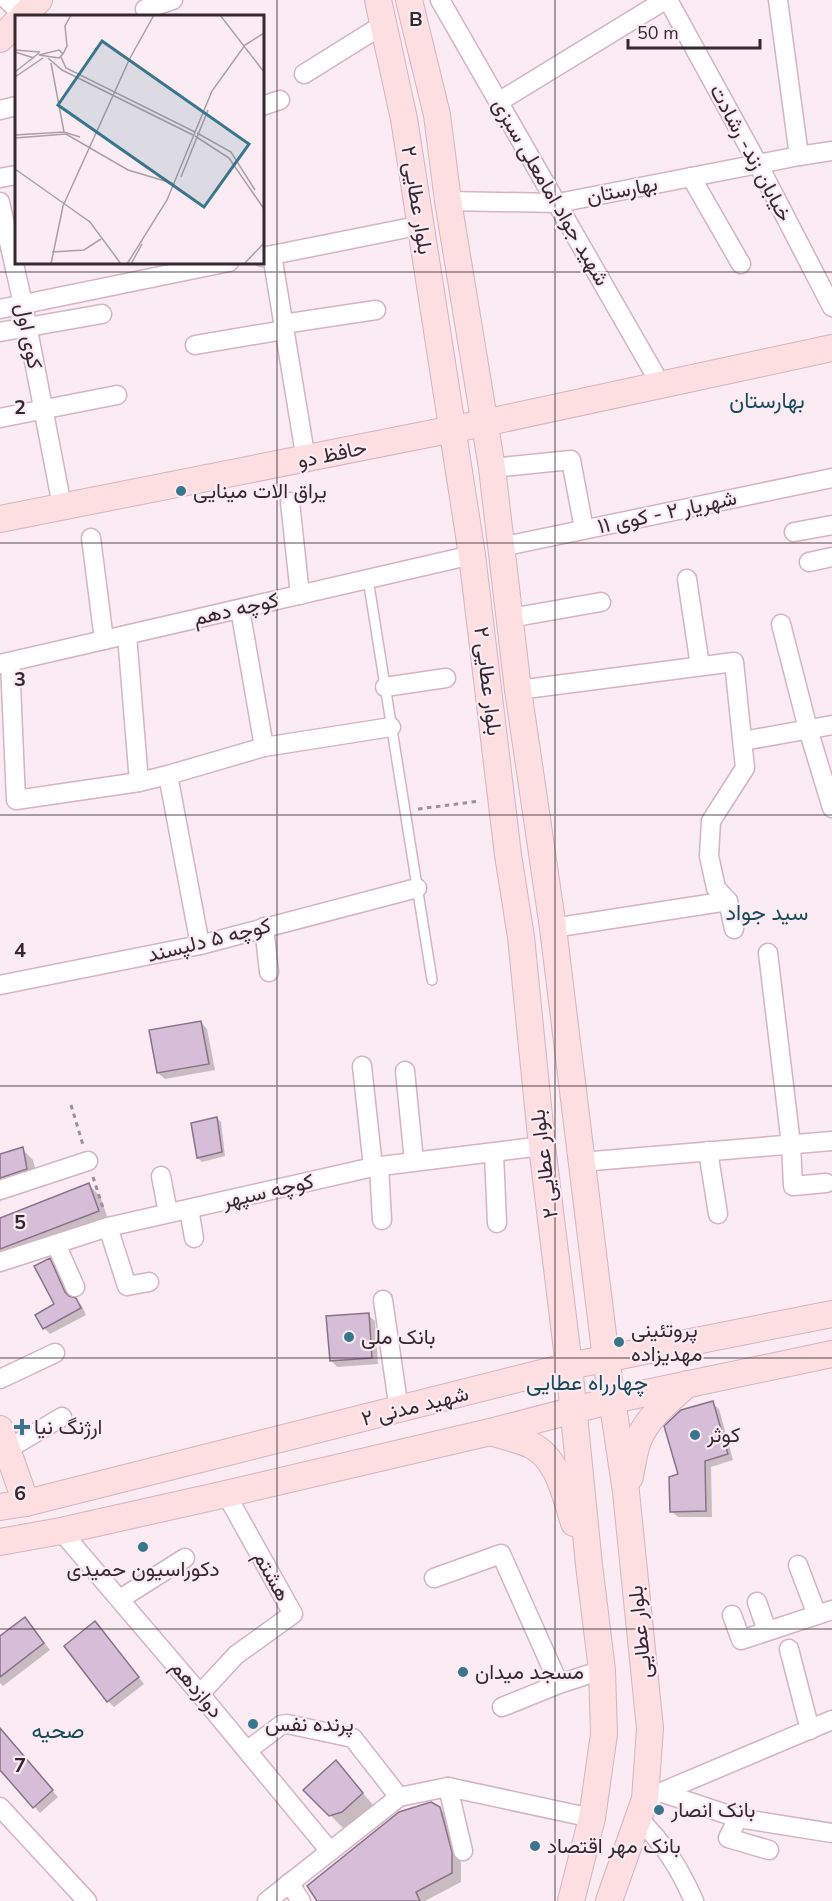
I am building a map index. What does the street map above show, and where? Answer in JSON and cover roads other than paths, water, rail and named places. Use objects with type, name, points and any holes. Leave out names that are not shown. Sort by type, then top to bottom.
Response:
[{"type":"street","points":[[7,0],[22,15]]},
{"type":"street","points":[[24,15],[39,0]]},
{"type":"street","points":[[145,9],[173,0]]},
{"type":"street","name":"بلوار عطایی ۲","points":[[409,0],[437,115],[448,201],[493,478],[518,690],[553,928],[606,1359]]},
{"type":"street","name":"شهید جواد امامعلی سبزی","points":[[440,0],[661,385]]},
{"type":"street","points":[[500,101],[666,0]]},
{"type":"street","name":"خیابان زند- رشادت","points":[[666,0],[758,164],[832,307]]},
{"type":"street","points":[[778,0],[799,156]]},
{"type":"street","points":[[304,74],[381,12]]},
{"type":"street","name":"بلوار عطایی ۲","points":[[381,12],[404,119],[422,225],[451,429],[472,555],[508,855],[521,937],[542,1146],[573,1409]]},
{"type":"street","points":[[0,39],[15,24]]},
{"type":"street","points":[[0,110],[15,106]]},
{"type":"street","points":[[404,119],[437,115]]},
{"type":"street","name":"بهارستان","points":[[448,201],[558,203],[832,151]]},
{"type":"street","points":[[0,178],[15,175]]},
{"type":"street","points":[[691,177],[741,264]]},
{"type":"street","name":"کوی اول","points":[[0,202],[23,304],[62,506]]},
{"type":"street","points":[[306,460],[284,327],[267,256],[422,225]]},
{"type":"street","points":[[0,309],[218,264]]},
{"type":"street","points":[[195,345],[376,310]]},
{"type":"street","points":[[0,332],[102,314]]},
{"type":"street","points":[[484,423],[832,348]]},
{"type":"street","points":[[0,418],[117,395]]},
{"type":"street","name":"حافظ دو","points":[[0,519],[484,423]]},
{"type":"street","points":[[412,437],[440,444],[461,480],[470,472],[476,471],[493,478],[571,460],[584,529]]},
{"type":"street","name":"شهریار ۲ - کوی ۱۱","points":[[501,547],[832,478]]},
{"type":"street","points":[[290,502],[300,595]]},
{"type":"street","points":[[794,532],[832,525]]},
{"type":"street","points":[[91,538],[104,640]]},
{"type":"street","name":"کوچه دهم","points":[[5,663],[472,555]]},
{"type":"street","points":[[808,562],[832,557]]},
{"type":"street","points":[[687,579],[700,666]]},
{"type":"street","points":[[510,618],[601,602]]},
{"type":"street","points":[[240,609],[264,747]]},
{"type":"street","points":[[781,624],[808,729],[832,808]]},
{"type":"street","points":[[127,634],[139,782]]},
{"type":"street","points":[[518,690],[734,662],[745,768],[711,821],[709,856],[716,888],[728,901],[734,929]]},
{"type":"street","points":[[5,663],[16,800],[139,782],[264,747],[391,727]]},
{"type":"street","points":[[385,687],[446,678]]},
{"type":"street","points":[[743,741],[832,725]]},
{"type":"street","points":[[168,775],[200,945]]},
{"type":"street","name":"کوچه ۵ دلپسند","points":[[0,985],[200,945],[417,888]]},
{"type":"street","points":[[521,937],[553,928],[728,901]]},
{"type":"street","points":[[264,927],[269,972]]},
{"type":"street","points":[[768,954],[791,1144],[793,1185],[826,1183]]},
{"type":"street","points":[[362,1066],[382,1220]]},
{"type":"street","points":[[405,1071],[414,1161]]},
{"type":"street","points":[[581,1162],[832,1141]]},
{"type":"street","name":"کوچه سپهر","points":[[0,1262],[108,1227],[376,1167],[542,1146]]},
{"type":"street","points":[[708,1151],[718,1214]]},
{"type":"street","points":[[494,1153],[496,1222]]},
{"type":"street","points":[[0,1190],[88,1161]]},
{"type":"street","points":[[161,1176],[168,1213]]},
{"type":"street","points":[[189,1209],[194,1239]]},
{"type":"street","points":[[108,1227],[128,1286],[149,1282]]},
{"type":"street","points":[[56,1244],[75,1287]]},
{"type":"street","points":[[383,1300],[399,1410]]},
{"type":"street","name":"شهید مدنی ۲","points":[[0,1507],[26,1503],[569,1366],[832,1314]]},
{"type":"street","points":[[0,1378],[55,1353]]},
{"type":"street","name":"شهید مدنی ۲","points":[[0,1542],[61,1531],[226,1494],[490,1432],[573,1409],[832,1354]]},
{"type":"street","name":"بلوار عطایی","points":[[606,1359],[626,1492],[650,1728],[648,1804],[609,1901]]},
{"type":"street","points":[[626,1492],[638,1441],[647,1424],[687,1384]]},
{"type":"street","name":"بلوار عطایی","points":[[571,1901],[592,1818],[604,1734],[602,1670],[573,1409]]},
{"type":"street","points":[[26,1503],[4,1439],[62,1417]]},
{"type":"street","points":[[490,1432],[530,1445],[554,1467],[589,1565]]},
{"type":"street","name":"هشتم","points":[[200,1694],[236,1655],[293,1614],[226,1494]]},
{"type":"street","name":"دوازدهم","points":[[61,1531],[330,1850]]},
{"type":"street","points":[[434,1578],[501,1554],[559,1684]]},
{"type":"street","points":[[120,1599],[185,1558]]},
{"type":"street","points":[[732,1615],[741,1640],[824,1613],[798,1565]]},
{"type":"street","points":[[757,1602],[768,1631]]},
{"type":"street","points":[[789,1649],[810,1730]]},
{"type":"street","points":[[502,1707],[602,1670]]},
{"type":"street","points":[[648,1804],[832,1720]]},
{"type":"street","points":[[248,1750],[281,1725],[287,1724],[353,1738],[399,1797]]},
{"type":"street","points":[[448,1787],[462,1851]]},
{"type":"street","points":[[267,1901],[399,1797],[448,1787],[592,1818]]},
{"type":"street","points":[[648,1804],[832,1833]]},
{"type":"street","points":[[648,1804],[659,1840],[681,1872],[694,1901]]},
{"type":"street","points":[[0,1807],[87,1901]]},
{"type":"street","points":[[738,1818],[728,1838],[769,1850]]},
{"type":"street","points":[[289,1883],[301,1901]]},
{"type":"lane","points":[[368,579],[432,980]]},
{"type":"place","name":"یراق الات مینایی","points":[[181,491]]},
{"type":"place","name":"بانک ملی","points":[[349,1337]]},
{"type":"place","name":"پروتئينی مهديزاده","points":[[619,1342]]},
{"type":"place","name":"ارژنگ نیا","points":[[22,1427]]},
{"type":"place","name":"کوثر","points":[[695,1435]]},
{"type":"place","name":"دکوراسیون حمیدی","points":[[143,1547]]},
{"type":"place","name":"مسجد میدان","points":[[463,1672]]},
{"type":"place","name":"پرنده نفس","points":[[253,1724]]},
{"type":"place","name":"بانک انصار","points":[[659,1810]]},
{"type":"place","name":"بانک مهر اقتصاد","points":[[535,1846]]},
{"type":"district","name":"بهارستان","points":[[767,400]]},
{"type":"district","name":"سید جواد","points":[[767,912]]},
{"type":"district","name":"چهارراه عطایی","points":[[587,1382]]},
{"type":"district","name":"صحیه","points":[[58,1730]]}]
